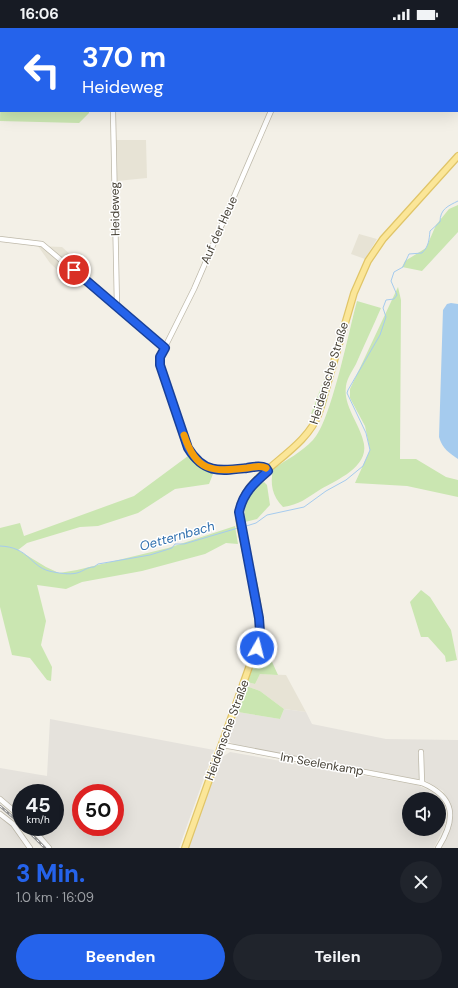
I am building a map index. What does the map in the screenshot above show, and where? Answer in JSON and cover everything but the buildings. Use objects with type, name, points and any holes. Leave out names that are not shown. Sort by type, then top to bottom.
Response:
[{"type":"main road","name":"Heidensche Straße","points":[[185,848],[257,648],[260,632],[259,618],[240,523],[239,512],[244,496],[248,489],[308,434],[317,419],[354,293],[375,250],[458,156]]},
{"type":"street","name":"Heideweg","points":[[113,112],[117,307]]},
{"type":"street","name":"Auf der Heue","points":[[165,348],[194,289],[271,112]]},
{"type":"street","points":[[0,238],[42,244],[165,348],[160,357],[160,365],[188,448],[194,458],[202,465],[210,469],[224,471],[258,466],[266,468],[268,471]]},
{"type":"street","name":"Im Seelenkamp","points":[[223,745],[422,783],[436,789],[442,795],[449,810],[449,827],[438,848]]},
{"type":"street","points":[[421,752],[422,783]]},
{"type":"street","points":[[0,799],[12,809]]},
{"type":"street","points":[[0,814],[13,824],[30,848]]},
{"type":"street","points":[[38,836],[49,848]]},
{"type":"shaded area","points":[[116,140],[146,140],[147,178],[117,181]]},
{"type":"shaded area","points":[[359,234],[377,239],[365,259],[351,254]]},
{"type":"shaded area","points":[[38,246],[62,247],[73,257],[74,268],[78,271],[69,281],[50,263]]},
{"type":"shaded area","points":[[260,674],[286,675],[306,712],[284,709],[260,691],[246,686],[247,682],[255,684]]},
{"type":"shaded area","points":[[284,709],[306,712],[312,724],[386,739],[458,740],[458,848],[440,848],[451,827],[452,809],[446,797],[446,792],[444,792],[426,781],[235,745],[230,742],[229,737],[238,712],[280,719]]},
{"type":"shaded area","points":[[50,719],[214,750],[179,848],[50,848],[39,836],[64,836],[64,784],[12,784],[12,809],[0,799],[0,768],[47,776]]},
{"type":"shaded area","points":[[230,752],[417,785],[433,792],[402,792],[402,836],[440,836],[434,848],[188,848],[221,758]]},
{"type":"shaded area","points":[[0,810],[12,820],[12,836],[24,836],[29,848],[0,848]]},
{"type":"green space","points":[[0,112],[89,112],[79,123],[0,121]]},
{"type":"green space","points":[[458,205],[458,232],[422,271],[402,267],[405,261],[426,248],[436,225],[449,209]]},
{"type":"green space","points":[[398,287],[401,300],[400,459],[416,459],[446,477],[458,480],[458,497],[407,486],[355,483],[370,450],[365,426],[350,398],[350,389]]},
{"type":"green space","points":[[357,301],[381,308],[346,386],[347,401],[362,436],[364,452],[356,466],[343,477],[303,501],[294,505],[283,507],[276,499],[274,494],[272,485],[273,469],[304,448],[313,440],[320,430],[333,396]]},
{"type":"green space","points":[[339,355],[325,408],[311,414],[329,366]]},
{"type":"green space","points":[[188,456],[195,463],[213,474],[209,484],[175,489],[138,513],[98,526],[80,527],[27,543],[18,550],[59,573],[168,548],[235,526],[238,544],[226,543],[205,554],[142,571],[82,582],[66,589],[37,585],[46,621],[41,645],[52,667],[51,681],[47,680],[30,658],[12,655],[0,607],[0,528],[20,523],[24,536],[134,496]]},
{"type":"green space","points":[[264,482],[267,485],[270,505],[257,519],[245,522],[244,517],[248,499],[255,489]]},
{"type":"green space","points":[[421,590],[430,597],[451,630],[457,660],[446,662],[445,656],[428,637],[421,637],[410,602]]},
{"type":"green space","points":[[263,642],[278,675],[260,674],[255,684],[247,682]]},
{"type":"green space","points":[[246,686],[260,691],[284,709],[280,719],[238,712]]},
{"type":"water","points":[[447,304],[458,304],[458,459],[446,450],[439,437],[443,310]]},
{"type":"waterway","name":"Oetternbach","points":[[243,527],[256,523],[267,515],[304,507],[326,491],[346,480],[363,466],[370,450],[366,433],[347,393],[348,390],[380,335],[386,317],[383,308],[386,300],[394,299],[397,295],[391,281],[394,272],[403,267],[409,254],[422,253],[429,240],[430,231],[440,222],[443,211],[448,206],[458,201]]},
{"type":"waterway","name":"Oetternbach","points":[[0,546],[10,547],[23,553],[43,569],[63,574],[74,574],[94,567],[98,564],[150,555],[172,548],[175,544],[184,544],[238,528]]},
{"type":"railway","points":[[0,806],[12,816]]},
{"type":"railway","points":[[33,836],[45,848]]},
{"type":"slow traffic","points":[[184,435],[188,448],[194,458],[202,465],[210,469],[224,471],[258,466],[266,468]]},
{"type":"route","points":[[74,270],[165,348],[160,357],[160,365],[188,448],[194,458],[202,465],[210,469],[224,471],[258,466],[266,468],[268,471],[248,489],[239,512],[259,618],[260,632],[257,648]]}]
